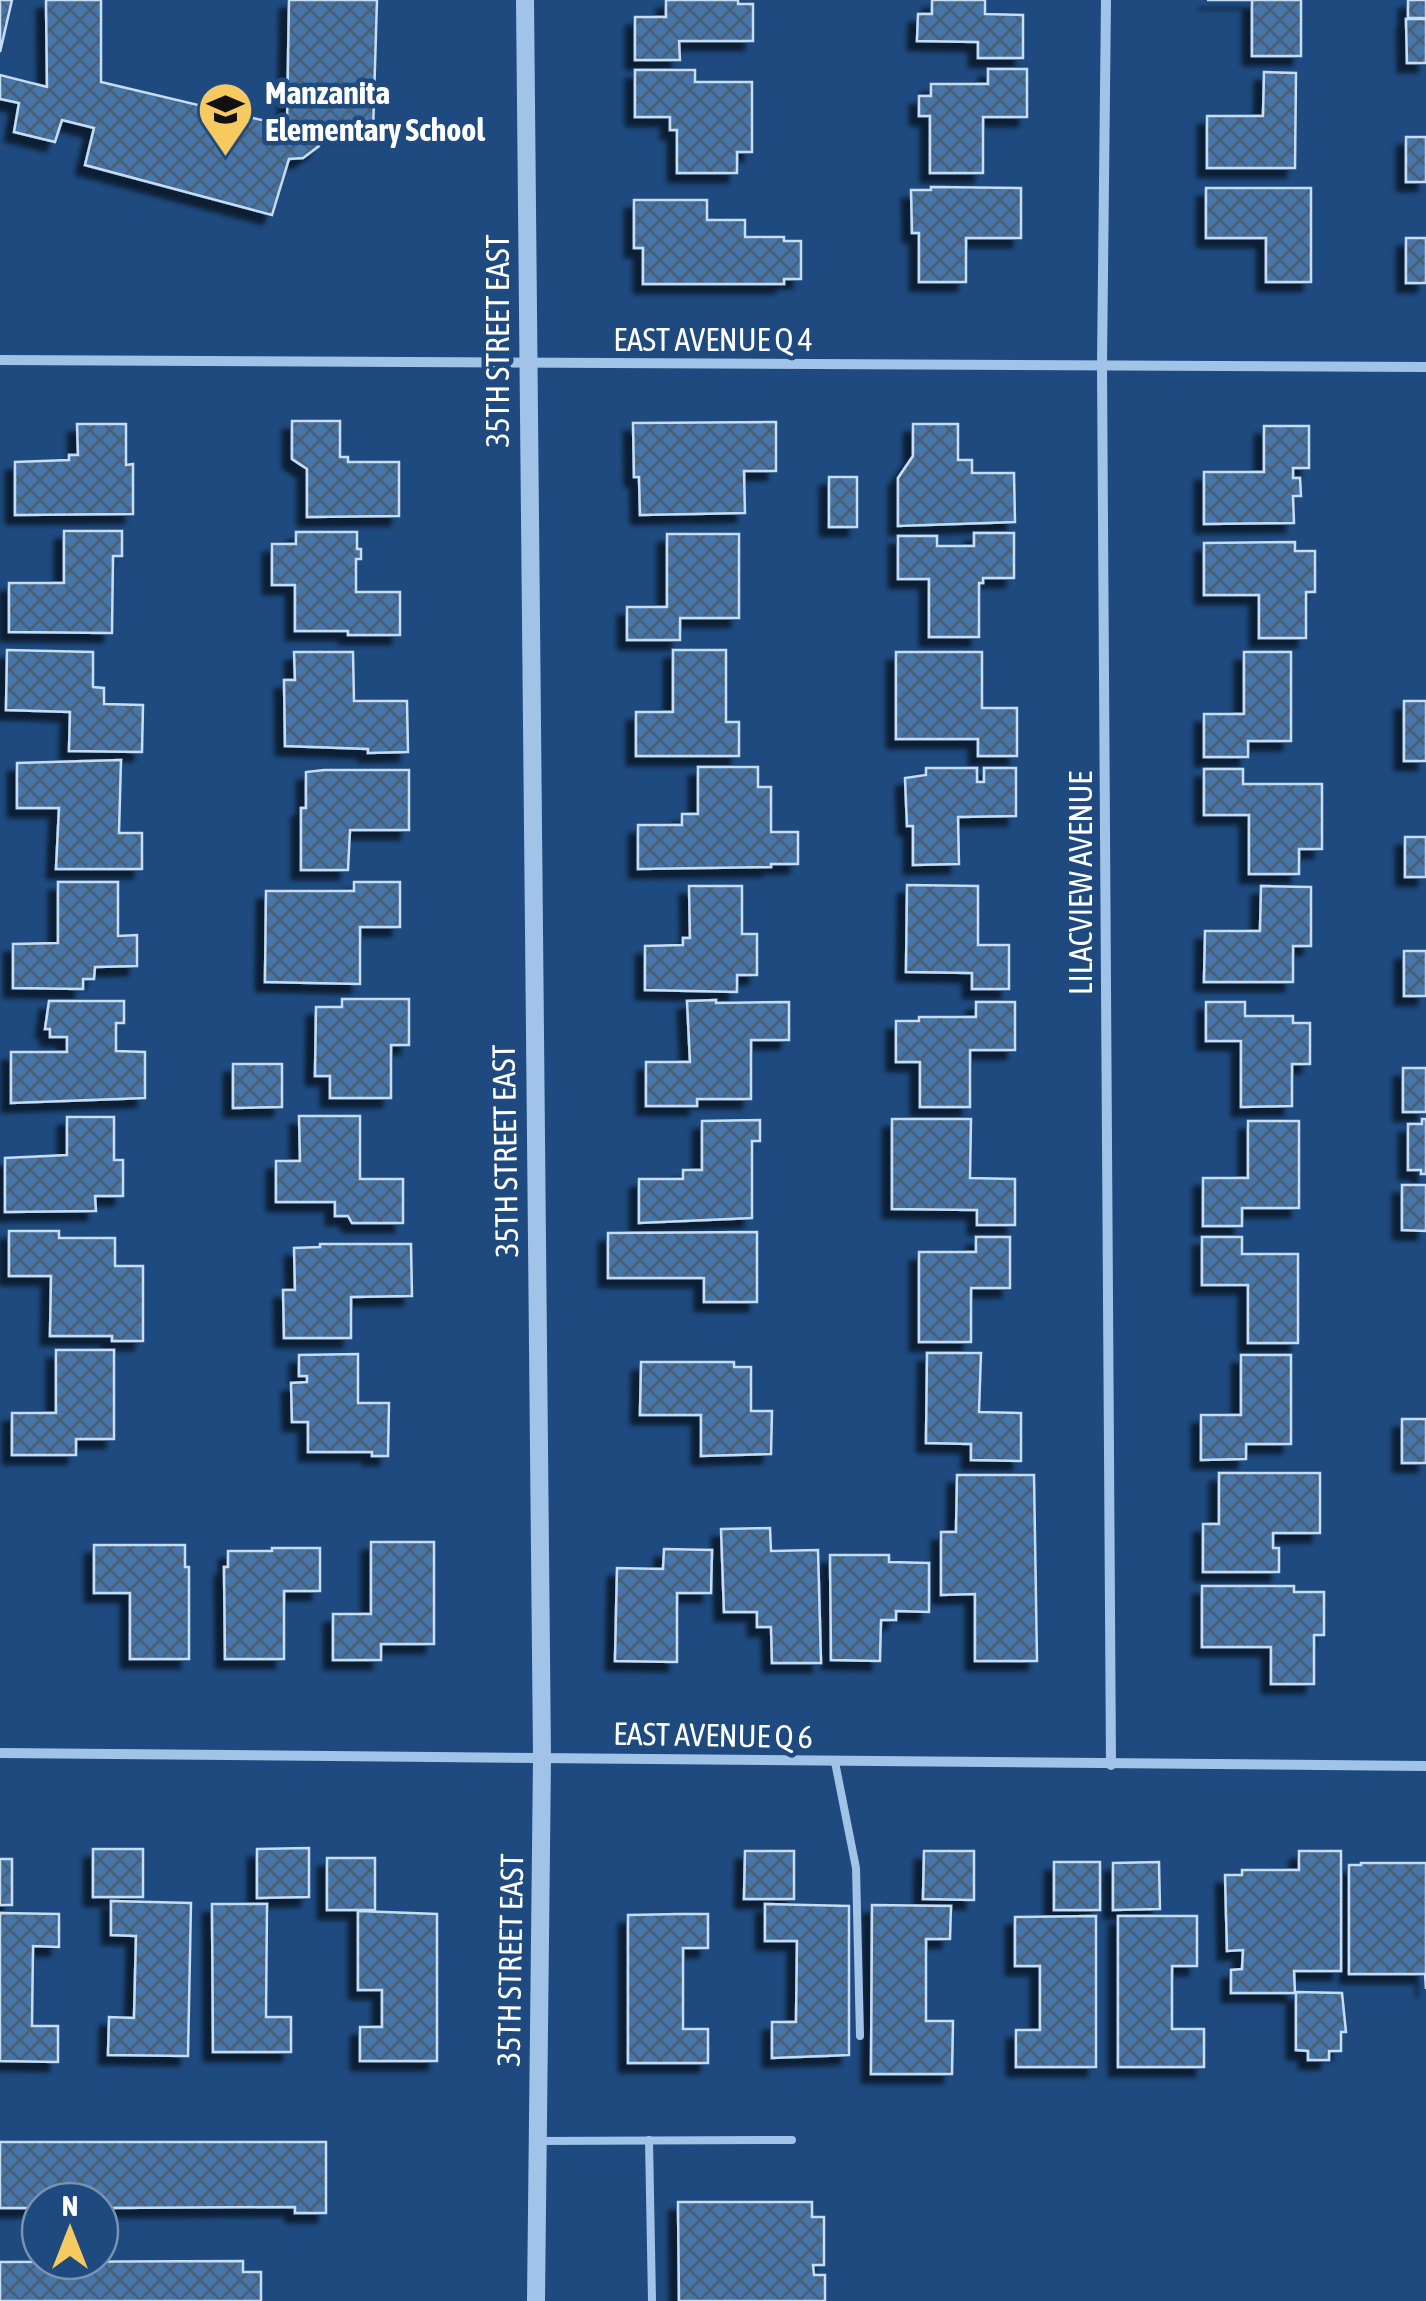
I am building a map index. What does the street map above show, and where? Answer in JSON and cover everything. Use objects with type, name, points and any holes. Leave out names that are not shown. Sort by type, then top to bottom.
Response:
[{"type":"street","name":"35TH STREET EAST","points":[[525,0],[542,1758],[536,2301]]},
{"type":"street","name":"LILACVIEW AVENUE","points":[[1106,0],[1102,365],[1111,1765]]},
{"type":"street","name":"EAST AVENUE Q 4","points":[[0,360],[1426,367]]},
{"type":"street","name":"EAST AVENUE Q 6","points":[[0,1752],[1426,1766]]},
{"type":"lane","points":[[834,1762],[856,1868],[860,2036]]},
{"type":"lane","points":[[649,2140],[652,2301]]},
{"type":"lane","points":[[538,2141],[792,2140]]},
{"type":"building","points":[[0,0],[12,0],[0,52]]},
{"type":"building","points":[[46,0],[101,0],[101,82],[287,126],[289,0],[377,0],[373,132],[319,132],[319,146],[303,158],[289,159],[272,215],[85,165],[94,128],[62,120],[55,142],[14,132],[19,103],[0,99],[0,75],[47,87]]},
{"type":"building","points":[[666,0],[738,0],[738,4],[753,4],[753,41],[679,41],[680,60],[635,60],[635,17],[666,17]]},
{"type":"building","points":[[932,0],[985,0],[985,14],[1023,15],[1023,58],[978,58],[978,42],[917,41],[918,14],[932,14]]},
{"type":"building","points":[[1252,0],[1301,0],[1301,56],[1252,56]]},
{"type":"building","points":[[1408,0],[1426,0],[1426,18],[1408,18]]},
{"type":"building","points":[[1406,19],[1426,19],[1426,63],[1407,63]]},
{"type":"building","points":[[988,69],[1027,69],[1027,117],[983,117],[983,173],[930,173],[930,116],[919,116],[919,96],[931,96],[931,84],[988,84]]},
{"type":"building","points":[[635,70],[695,70],[695,82],[752,82],[752,152],[737,152],[737,173],[677,173],[677,130],[670,130],[670,117],[635,117]]},
{"type":"building","points":[[1264,72],[1296,73],[1295,168],[1207,168],[1207,116],[1263,116]]},
{"type":"building","points":[[1406,137],[1426,137],[1426,182],[1406,182]]},
{"type":"building","points":[[1021,188],[1021,238],[966,238],[966,282],[919,282],[919,233],[912,233],[911,190]]},
{"type":"building","points":[[1206,188],[1311,188],[1311,282],[1266,282],[1266,238],[1206,238]]},
{"type":"building","points":[[634,200],[707,200],[707,220],[745,220],[745,237],[801,241],[801,279],[784,279],[784,284],[643,284],[643,248],[634,248]]},
{"type":"building","points":[[1406,238],[1426,238],[1426,283],[1406,283]]},
{"type":"building","points":[[292,421],[340,421],[340,457],[348,457],[348,462],[399,462],[399,516],[307,517],[307,469],[292,459]]},
{"type":"building","points":[[776,422],[776,471],[744,471],[745,513],[640,515],[639,477],[634,477],[633,423]]},
{"type":"building","points":[[77,424],[126,424],[126,465],[133,464],[133,514],[15,515],[15,462],[69,460],[69,455],[78,455]]},
{"type":"building","points":[[913,424],[958,424],[958,460],[972,460],[972,473],[1014,473],[1015,522],[898,526],[898,478],[913,456]]},
{"type":"building","points":[[1264,426],[1309,426],[1309,468],[1293,468],[1293,478],[1300,478],[1301,496],[1293,496],[1294,523],[1204,524],[1204,472],[1264,472]]},
{"type":"building","points":[[829,477],[857,477],[857,527],[829,527]]},
{"type":"building","points":[[64,531],[122,531],[122,556],[113,556],[112,633],[9,632],[9,583],[64,583]]},
{"type":"building","points":[[296,532],[357,532],[361,559],[356,559],[356,592],[400,592],[400,635],[295,631],[295,585],[272,585],[272,544],[296,544]]},
{"type":"building","points":[[974,533],[1014,533],[1014,578],[983,578],[983,583],[979,583],[979,637],[929,637],[929,579],[898,579],[898,536],[937,536],[937,546],[974,546]]},
{"type":"building","points":[[667,534],[739,534],[739,618],[680,618],[680,640],[627,640],[627,607],[667,607]]},
{"type":"building","points":[[1295,542],[1295,551],[1315,551],[1315,592],[1306,592],[1306,638],[1259,638],[1259,595],[1204,595],[1204,543]]},
{"type":"building","points":[[7,650],[93,652],[93,687],[104,688],[104,704],[143,705],[142,752],[69,751],[70,712],[6,710]]},
{"type":"building","points":[[673,650],[726,650],[726,722],[739,722],[739,756],[636,756],[636,712],[673,712]]},
{"type":"building","points":[[294,652],[353,652],[354,701],[407,701],[408,752],[285,746],[284,680],[295,680]]},
{"type":"building","points":[[896,652],[982,652],[982,708],[1017,708],[1017,756],[978,756],[978,739],[896,739]]},
{"type":"building","points":[[1244,652],[1291,652],[1291,741],[1248,741],[1248,757],[1204,757],[1204,714],[1244,714]]},
{"type":"building","points":[[1404,701],[1426,701],[1426,761],[1404,761]]},
{"type":"building","points":[[121,760],[119,833],[142,833],[142,869],[56,869],[59,808],[17,808],[17,763]]},
{"type":"building","points":[[698,767],[758,767],[758,787],[771,787],[771,832],[798,832],[798,864],[638,869],[638,825],[682,825],[682,814],[698,814]]},
{"type":"building","points":[[926,768],[977,768],[977,782],[984,782],[984,768],[1016,768],[1016,816],[958,817],[959,864],[913,865],[913,826],[907,826],[905,778],[926,775]]},
{"type":"building","points":[[1204,769],[1243,769],[1243,784],[1322,784],[1322,849],[1299,849],[1299,874],[1249,874],[1249,815],[1204,815]]},
{"type":"building","points":[[409,770],[409,830],[350,830],[348,870],[301,870],[301,808],[306,808],[306,772]]},
{"type":"building","points":[[1405,837],[1426,837],[1426,877],[1405,877]]},
{"type":"building","points":[[58,882],[118,882],[118,936],[137,935],[137,966],[95,967],[94,979],[83,979],[83,989],[13,988],[13,944],[58,943]]},
{"type":"building","points":[[354,882],[400,882],[400,927],[360,927],[360,984],[265,982],[266,891],[354,891]]},
{"type":"building","points":[[907,885],[978,886],[978,945],[1009,945],[1009,989],[972,989],[972,973],[906,972]]},
{"type":"building","points":[[689,886],[742,886],[742,934],[757,934],[757,975],[737,975],[737,992],[645,990],[645,946],[683,945],[683,938],[690,938]]},
{"type":"building","points":[[1261,886],[1311,887],[1311,946],[1293,946],[1293,982],[1204,982],[1205,931],[1260,931]]},
{"type":"building","points":[[1404,951],[1426,951],[1426,996],[1404,996]]},
{"type":"building","points":[[342,999],[409,999],[409,1045],[391,1045],[391,1098],[330,1098],[330,1076],[315,1076],[316,1007],[342,1007]]},
{"type":"building","points":[[49,1001],[124,1001],[124,1023],[116,1023],[116,1051],[145,1052],[145,1098],[11,1103],[11,1052],[67,1052],[67,1037],[50,1037],[50,1029],[45,1029]]},
{"type":"building","points":[[687,1001],[789,1002],[789,1040],[751,1040],[751,1099],[697,1099],[697,1106],[646,1106],[646,1062],[690,1062]]},
{"type":"building","points":[[976,1002],[1015,1002],[1015,1050],[970,1050],[970,1107],[920,1107],[920,1062],[896,1062],[896,1021],[976,1017]]},
{"type":"building","points":[[1206,1002],[1245,1002],[1245,1016],[1293,1016],[1293,1023],[1310,1023],[1310,1064],[1292,1064],[1292,1106],[1241,1107],[1241,1041],[1206,1041]]},
{"type":"building","points":[[233,1064],[282,1064],[282,1107],[233,1108]]},
{"type":"building","points":[[1403,1068],[1426,1068],[1426,1112],[1403,1112]]},
{"type":"building","points":[[299,1116],[360,1116],[360,1179],[403,1179],[403,1223],[352,1223],[348,1216],[335,1216],[335,1202],[276,1202],[276,1161],[300,1161]]},
{"type":"building","points":[[67,1117],[114,1117],[114,1160],[123,1160],[123,1196],[95,1196],[96,1211],[5,1212],[5,1158],[67,1155]]},
{"type":"building","points":[[892,1119],[971,1119],[970,1178],[1015,1179],[1015,1225],[977,1225],[977,1210],[892,1209]]},
{"type":"building","points":[[1422,1119],[1426,1119],[1426,1174],[1408,1170],[1408,1124],[1422,1124]]},
{"type":"building","points":[[760,1120],[760,1141],[752,1141],[752,1218],[639,1223],[639,1179],[683,1179],[683,1170],[702,1170],[702,1121]]},
{"type":"building","points":[[1248,1121],[1299,1121],[1299,1208],[1242,1208],[1242,1226],[1203,1226],[1203,1178],[1248,1178]]},
{"type":"building","points":[[1402,1185],[1426,1185],[1426,1231],[1402,1230]]},
{"type":"building","points":[[9,1231],[59,1231],[59,1238],[115,1238],[115,1266],[143,1266],[143,1341],[112,1341],[112,1336],[50,1336],[51,1276],[9,1276]]},
{"type":"building","points":[[757,1232],[757,1302],[704,1302],[704,1278],[608,1278],[608,1233]]},
{"type":"building","points":[[976,1237],[1010,1237],[1010,1288],[971,1288],[971,1342],[919,1342],[919,1252],[976,1252]]},
{"type":"building","points":[[1202,1237],[1242,1237],[1242,1254],[1298,1254],[1298,1343],[1248,1343],[1248,1285],[1202,1285]]},
{"type":"building","points":[[320,1244],[411,1244],[412,1296],[351,1297],[351,1338],[284,1338],[283,1290],[295,1290],[294,1248]]},
{"type":"building","points":[[56,1350],[114,1350],[114,1439],[76,1439],[76,1455],[12,1455],[12,1413],[56,1413]]},
{"type":"building","points":[[927,1353],[981,1353],[979,1412],[1021,1413],[1021,1461],[971,1460],[971,1444],[926,1443]]},
{"type":"building","points":[[358,1354],[358,1403],[389,1403],[388,1456],[372,1456],[372,1452],[308,1452],[308,1422],[292,1422],[291,1383],[307,1382],[307,1376],[299,1376],[299,1355]]},
{"type":"building","points":[[1241,1355],[1291,1355],[1291,1444],[1246,1444],[1246,1459],[1201,1460],[1201,1415],[1241,1415]]},
{"type":"building","points":[[641,1362],[734,1362],[734,1367],[751,1367],[751,1411],[772,1411],[771,1454],[701,1456],[701,1415],[640,1415]]},
{"type":"building","points":[[1402,1419],[1426,1419],[1426,1463],[1402,1463]]},
{"type":"building","points":[[1219,1473],[1320,1473],[1320,1533],[1273,1533],[1273,1548],[1279,1548],[1279,1572],[1203,1572],[1203,1524],[1219,1524]]},
{"type":"building","points":[[957,1475],[1034,1475],[1037,1661],[975,1661],[975,1594],[941,1595],[941,1532],[956,1532]]},
{"type":"building","points":[[770,1528],[771,1551],[818,1550],[821,1663],[772,1663],[771,1627],[757,1627],[757,1612],[724,1612],[721,1529]]},
{"type":"building","points":[[371,1542],[434,1542],[434,1644],[381,1644],[381,1660],[333,1660],[333,1614],[371,1614]]},
{"type":"building","points":[[94,1545],[185,1545],[185,1567],[189,1567],[189,1659],[130,1659],[130,1593],[94,1593]]},
{"type":"building","points":[[320,1548],[320,1591],[284,1591],[284,1659],[225,1659],[224,1567],[228,1567],[228,1551]]},
{"type":"building","points":[[664,1549],[712,1550],[711,1593],[677,1593],[677,1662],[615,1661],[617,1568],[663,1569]]},
{"type":"building","points":[[830,1555],[889,1555],[889,1562],[929,1563],[929,1612],[896,1611],[896,1620],[881,1620],[880,1661],[831,1660]]},
{"type":"building","points":[[1202,1586],[1294,1586],[1294,1592],[1324,1592],[1324,1635],[1314,1635],[1314,1684],[1271,1684],[1271,1647],[1202,1647]]},
{"type":"building","points":[[309,1848],[309,1897],[257,1898],[257,1849]]},
{"type":"building","points":[[93,1849],[143,1849],[143,1897],[93,1897]]},
{"type":"building","points":[[745,1851],[794,1851],[794,1899],[744,1899]]},
{"type":"building","points":[[924,1851],[974,1851],[974,1900],[923,1899]]},
{"type":"building","points":[[1299,1851],[1341,1851],[1341,1971],[1294,1971],[1295,1993],[1231,1993],[1231,1970],[1242,1969],[1243,1950],[1227,1951],[1225,1875],[1242,1875],[1242,1870],[1299,1870]]},
{"type":"building","points":[[327,1858],[375,1858],[375,1910],[327,1910]]},
{"type":"building","points":[[0,1859],[12,1859],[12,1905],[0,1905]]},
{"type":"building","points":[[1054,1862],[1100,1862],[1100,1910],[1054,1910]]},
{"type":"building","points":[[1159,1862],[1160,1909],[1113,1910],[1113,1863]]},
{"type":"building","points":[[1426,1863],[1426,1989],[1425,1974],[1349,1974],[1349,1865]]},
{"type":"building","points":[[111,1901],[191,1903],[188,2056],[108,2055],[109,2017],[134,2018],[136,1936],[111,1935]]},
{"type":"building","points":[[212,1904],[267,1904],[266,2017],[291,2017],[291,2052],[213,2052]]},
{"type":"building","points":[[765,1904],[849,1906],[849,2055],[772,2058],[772,2022],[796,2022],[797,1941],[765,1941]]},
{"type":"building","points":[[872,1905],[951,1906],[950,1939],[926,1939],[926,2021],[953,2021],[952,2074],[871,2074]]},
{"type":"building","points":[[358,1911],[437,1914],[437,2061],[360,2061],[360,2027],[382,2027],[382,1990],[358,1990]]},
{"type":"building","points":[[0,1913],[59,1914],[59,1947],[33,1946],[32,2026],[58,2026],[58,2062],[0,2061]]},
{"type":"building","points":[[708,1914],[708,1948],[683,1948],[683,2029],[708,2029],[708,2063],[628,2063],[628,1915]]},
{"type":"building","points":[[1096,1916],[1096,2067],[1016,2067],[1016,2030],[1040,2030],[1040,1966],[1015,1966],[1015,1917]]},
{"type":"building","points":[[1118,1916],[1197,1916],[1197,1966],[1172,1966],[1172,2029],[1204,2029],[1204,2067],[1118,2067]]},
{"type":"building","points":[[1296,1992],[1342,1993],[1346,2032],[1341,2032],[1341,2051],[1329,2051],[1329,2060],[1308,2060],[1308,2051],[1296,2050]]},
{"type":"building","points":[[0,2142],[326,2142],[326,2213],[295,2213],[295,2207],[120,2208],[120,2181],[20,2181],[20,2208],[0,2208]]},
{"type":"building","points":[[678,2202],[812,2202],[812,2217],[824,2217],[824,2265],[813,2265],[814,2275],[825,2275],[825,2301],[679,2301]]},
{"type":"building","points":[[243,2261],[243,2272],[261,2272],[261,2301],[0,2301],[0,2262],[20,2262],[20,2281],[120,2281],[120,2262]]},
{"type":"place","name":"Manzanita Elementary School","points":[[226,159]]}]
